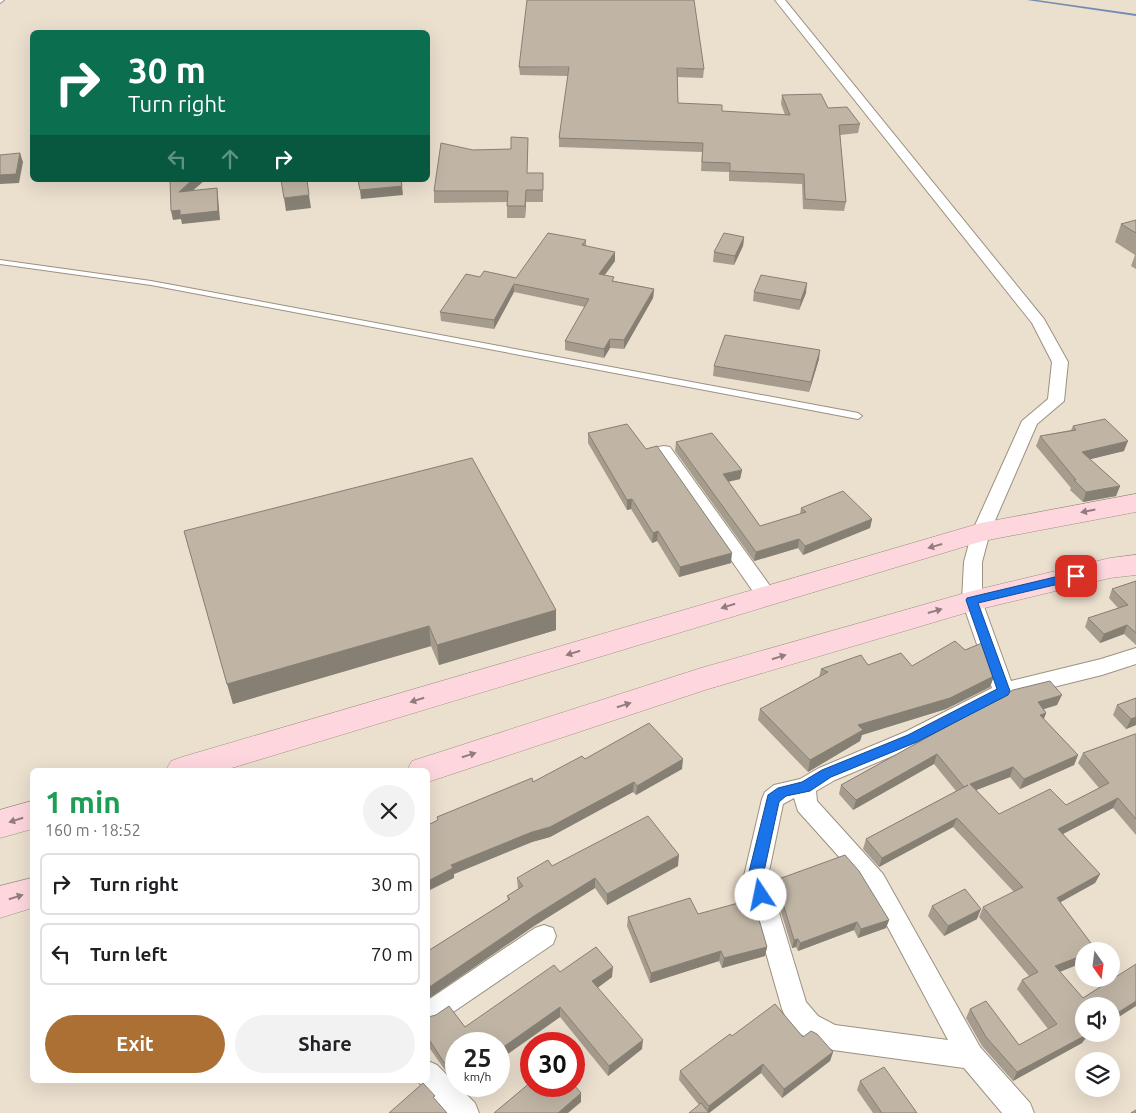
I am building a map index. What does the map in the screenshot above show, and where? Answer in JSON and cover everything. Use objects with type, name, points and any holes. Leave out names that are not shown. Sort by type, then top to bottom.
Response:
[{"type":"street","points":[[780,0],[1039,322],[1060,362],[1056,401],[1030,421],[981,532],[973,562],[972,600],[1004,691]]},
{"type":"street","points":[[664,451],[766,595]]},
{"type":"street","points":[[189,768],[981,532],[1136,503]]},
{"type":"street","points":[[429,768],[701,680],[972,600],[1110,568],[1136,565]]},
{"type":"street","points":[[971,1056],[833,1037],[809,1025],[795,1009],[756,876],[773,799],[782,792],[805,787],[826,774],[912,738],[1004,691],[1102,667],[1136,656]]},
{"type":"street","points":[[805,787],[806,804],[875,881],[971,1056],[1020,1113]]},
{"type":"street","points":[[0,824],[30,816]]},
{"type":"street","points":[[0,902],[30,894]]},
{"type":"street","points":[[430,1013],[544,936]]},
{"type":"street","points":[[430,1076],[465,1113]]},
{"type":"lane","points":[[0,262],[151,283],[858,416]]},
{"type":"building","points":[[527,0],[694,0],[704,69],[677,68],[678,103],[722,105],[722,111],[790,115],[782,95],[821,94],[828,108],[847,107],[860,124],[839,125],[846,202],[805,199],[804,174],[730,171],[730,163],[702,162],[703,143],[559,138],[569,67],[519,67]]},
{"type":"building","points":[[511,137],[528,138],[527,173],[543,173],[543,190],[526,190],[525,206],[507,206],[508,191],[434,191],[441,143],[473,150],[511,149]]},
{"type":"building","points":[[20,153],[16,174],[0,175],[0,155]]},
{"type":"building","points":[[170,182],[190,182],[179,192],[217,188],[218,211],[180,215],[180,210],[171,211]]},
{"type":"building","points":[[281,182],[307,182],[309,195],[284,198]]},
{"type":"building","points":[[358,182],[401,182],[402,186],[360,190]]},
{"type":"building","points":[[1136,220],[1136,233],[1121,224]]},
{"type":"building","points":[[548,233],[586,240],[582,245],[615,252],[599,274],[614,277],[612,281],[654,289],[624,340],[610,339],[604,349],[565,341],[589,299],[514,284],[494,320],[440,312],[466,274],[480,277],[484,271],[516,278]]},
{"type":"building","points":[[724,233],[744,237],[735,256],[714,252]]},
{"type":"building","points":[[761,275],[807,283],[801,300],[754,292]]},
{"type":"building","points":[[725,335],[820,350],[811,382],[714,366]]},
{"type":"building","points":[[1105,419],[1128,441],[1082,452],[1120,486],[1086,492],[1074,480],[1076,480],[1040,436],[1076,430],[1073,426]]},
{"type":"building","points":[[627,424],[646,449],[657,446],[732,553],[680,567],[658,531],[653,533],[632,499],[627,500],[588,433]]},
{"type":"building","points":[[712,433],[742,470],[723,474],[760,526],[806,512],[801,508],[843,491],[872,519],[805,546],[799,539],[756,552],[676,442]]},
{"type":"building","points":[[472,458],[556,610],[437,645],[429,626],[227,684],[184,531]]},
{"type":"building","points":[[1136,581],[1136,633],[1127,625],[1104,634],[1088,618],[1128,605],[1112,589]]},
{"type":"building","points":[[955,641],[965,650],[982,643],[994,676],[950,698],[858,725],[863,730],[810,760],[760,709],[828,672],[821,669],[861,655],[868,665],[901,653],[912,666]]},
{"type":"building","points":[[1050,681],[1062,695],[1038,702],[1046,713],[1040,715],[1078,755],[1024,779],[1013,767],[970,784],[999,814],[1050,789],[1066,805],[1109,783],[1083,753],[1136,734],[1136,819],[1118,798],[1058,829],[1100,874],[1057,898],[1090,942],[1075,942],[1075,958],[1055,966],[1082,997],[1075,997],[1075,1041],[1017,1072],[986,1037],[970,1009],[986,1001],[1019,1045],[1057,1024],[1022,980],[1038,972],[983,907],[1023,887],[957,818],[882,858],[866,839],[968,785],[964,787],[937,754],[856,800],[841,785],[1013,690]]},
{"type":"building","points":[[1136,698],[1136,717],[1131,719],[1117,705]]},
{"type":"building","points":[[649,723],[683,759],[637,786],[634,782],[550,827],[532,832],[451,865],[453,868],[430,880],[430,824],[438,820],[437,817],[532,778],[533,782],[582,756],[585,759]]},
{"type":"building","points":[[648,816],[679,855],[607,894],[595,878],[534,916],[430,987],[430,950],[510,899],[507,896],[523,886],[517,878],[548,860],[552,866]]},
{"type":"building","points":[[845,855],[859,871],[889,920],[861,929],[857,922],[800,943],[798,939],[794,940],[776,880]]},
{"type":"building","points":[[965,889],[981,909],[948,926],[932,906]]},
{"type":"building","points":[[690,898],[698,914],[753,899],[767,947],[724,958],[721,951],[651,973],[628,917]]},
{"type":"building","points":[[596,947],[613,967],[592,981],[643,1040],[609,1066],[585,1037],[585,1032],[581,1032],[560,1007],[525,1032],[520,1032],[520,1035],[510,1042],[510,1032],[445,1032],[445,1063],[443,1061],[430,1041],[430,1016],[436,1015],[449,1006],[465,1027],[554,965],[560,972]]},
{"type":"building","points":[[1136,964],[1136,1001],[1120,1011],[1120,997],[1085,997],[1099,988],[1120,988],[1120,974]]},
{"type":"building","points":[[775,1004],[803,1037],[811,1031],[817,1034],[833,1052],[784,1089],[763,1064],[709,1106],[680,1071]]},
{"type":"building","points":[[884,1067],[917,1113],[882,1113],[860,1081]]},
{"type":"building","points":[[423,1083],[447,1113],[389,1113]]},
{"type":"building","points":[[520,1091],[520,1097],[576,1097],[558,1113],[494,1113]]},
{"type":"building","points":[[701,1103],[709,1113],[689,1113]]},
{"type":"waterway","points":[[1029,0],[1136,15]]},
{"type":"route","points":[[761,895],[756,876],[773,799],[782,792],[805,787],[826,774],[912,738],[1004,691],[972,600],[1076,576]]}]
